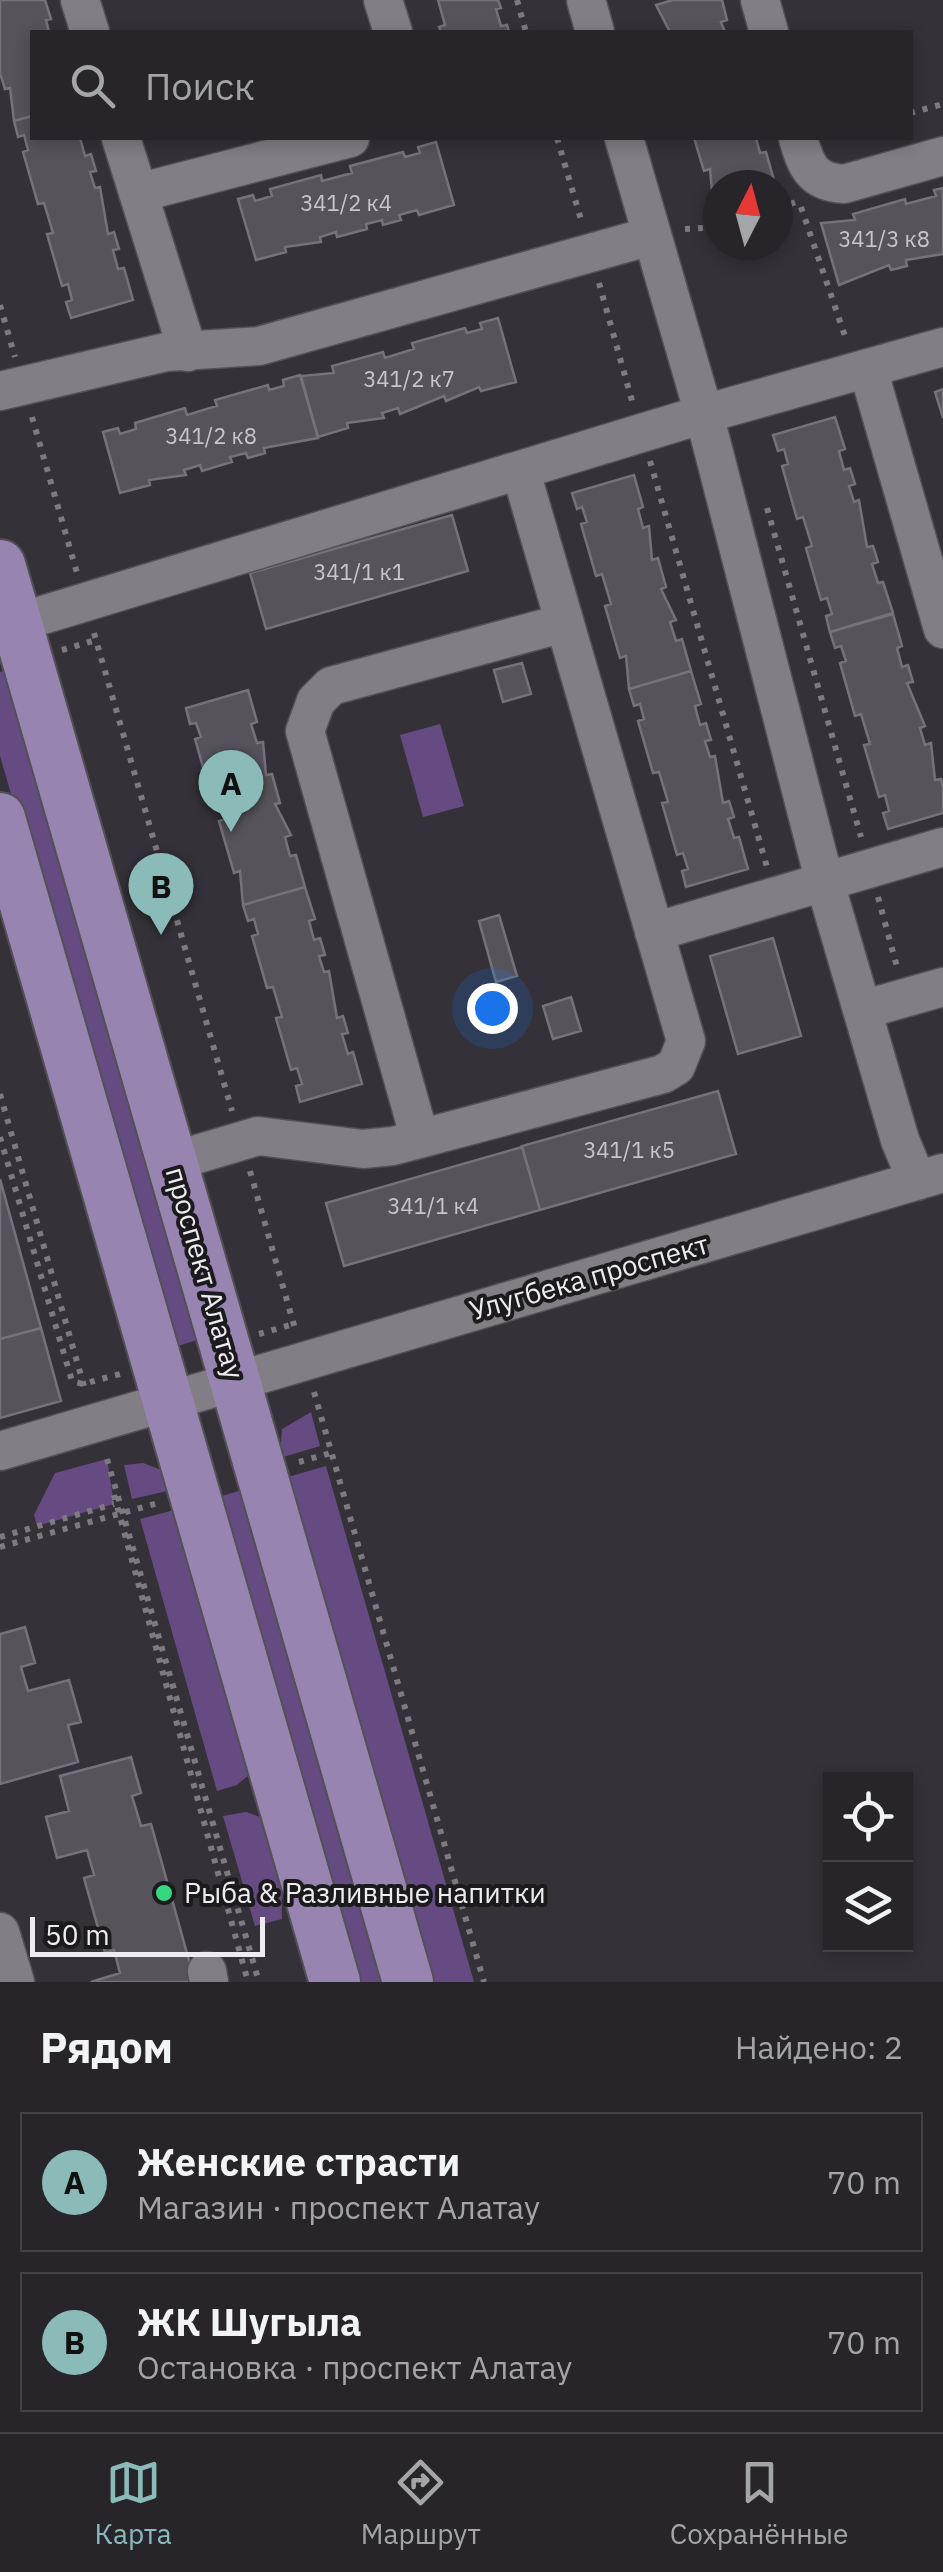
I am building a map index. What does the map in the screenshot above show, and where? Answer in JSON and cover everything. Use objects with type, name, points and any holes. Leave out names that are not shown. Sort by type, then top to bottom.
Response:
[{"type":"main road","name":"проспект Алатау","points":[[0,565],[174,1160],[240,1360],[408,1982]]},
{"type":"main road","points":[[0,818],[152,1385],[335,1982]]},
{"type":"street","points":[[80,0],[89,30]]},
{"type":"street","points":[[384,0],[392,30]]},
{"type":"street","points":[[586,0],[594,30]]},
{"type":"street","points":[[760,0],[768,30]]},
{"type":"street","points":[[123,140],[188,352]]},
{"type":"street","points":[[138,194],[342,140]]},
{"type":"street","points":[[625,140],[704,414],[825,883],[862,1010],[930,1177]]},
{"type":"street","points":[[799,140],[805,165],[827,183],[844,184],[943,156]]},
{"type":"street","points":[[0,391],[134,358],[259,346],[651,236]]},
{"type":"street","points":[[21,635],[704,414],[943,347]]},
{"type":"street","points":[[863,371],[943,629]]},
{"type":"street","points":[[174,1160],[258,1136],[363,1150],[420,1139],[663,1074],[676,1066],[686,1041],[520,472]]},
{"type":"street","points":[[420,1139],[306,732],[307,718],[330,686],[564,624]]},
{"type":"street","points":[[654,932],[943,847]]},
{"type":"street","points":[[862,1010],[943,987]]},
{"type":"street","name":"Улугбека проспект","points":[[152,1385],[930,1177]]},
{"type":"street","points":[[0,1451],[152,1385]]},
{"type":"street","points":[[0,1932],[15,1982]]},
{"type":"path","points":[[517,0],[525,30]]},
{"type":"path","points":[[913,113],[943,104]]},
{"type":"path","points":[[558,140],[775,897]]},
{"type":"path","points":[[800,201],[863,371]]},
{"type":"path","points":[[681,210],[692,246]]},
{"type":"path","points":[[764,498],[906,998]]},
{"type":"path","points":[[21,635],[96,640]]},
{"type":"path","points":[[0,1094],[83,1384]]},
{"type":"path","points":[[0,1138],[72,1381],[152,1385]]},
{"type":"path","points":[[240,1360],[294,1324]]},
{"type":"path","points":[[284,1467],[331,1453]]},
{"type":"path","points":[[107,1459],[248,1982]]},
{"type":"path","points":[[114,1484],[114,1504],[120,1513],[259,1982]]},
{"type":"path","points":[[0,1547],[160,1502]]},
{"type":"path","points":[[0,1537],[114,1504]]},
{"type":"shaded area","points":[[11,669],[207,1337],[171,1348],[0,756],[0,672]]},
{"type":"shaded area","points":[[440,724],[464,806],[423,817],[400,735]]},
{"type":"shaded area","points":[[311,1412],[320,1446],[280,1458],[282,1429]]},
{"type":"shaded area","points":[[107,1459],[114,1504],[37,1526],[34,1515],[55,1473]]},
{"type":"shaded area","points":[[143,1463],[164,1471],[176,1489],[132,1499],[124,1465]]},
{"type":"shaded area","points":[[326,1466],[474,1982],[428,1982],[288,1477]]},
{"type":"shaded area","points":[[249,1488],[392,1982],[355,1982],[215,1498]]},
{"type":"shaded area","points":[[182,1508],[250,1774],[237,1785],[217,1791],[140,1519]]},
{"type":"shaded area","points":[[246,1812],[266,1819],[281,1855],[282,1919],[255,1926],[223,1816]]},
{"type":"building","points":[[0,0],[45,0],[51,19],[46,20],[48,30],[30,30],[30,117],[14,121],[10,88],[5,89],[0,73]]},
{"type":"building","points":[[438,0],[498,0],[501,8],[496,9],[501,26],[507,25],[508,30],[440,30],[445,25]]},
{"type":"building","points":[[673,0],[722,0],[727,20],[721,22],[724,30],[669,30],[656,5]]},
{"type":"building","points":[[30,117],[30,140],[81,140],[85,156],[91,154],[96,171],[90,172],[95,188],[100,187],[108,234],[114,232],[119,249],[113,250],[118,269],[124,268],[133,300],[71,318],[66,302],[72,300],[68,284],[62,286],[47,234],[53,233],[44,203],[38,204],[23,152],[28,150],[24,135],[18,137],[14,121]]},
{"type":"building","points":[[695,140],[757,140],[760,153],[766,152],[771,170],[710,170],[704,170]]},
{"type":"building","points":[[436,142],[454,205],[419,215],[417,210],[399,215],[401,220],[366,224],[367,229],[337,237],[336,232],[320,237],[321,242],[285,247],[286,252],[256,260],[238,199],[253,195],[255,201],[272,196],[270,189],[321,175],[322,181],[352,173],[350,166],[403,152],[405,157],[420,153],[418,147]]},
{"type":"building","points":[[943,188],[943,254],[906,260],[907,266],[891,270],[889,265],[839,285],[821,223],[855,220],[853,214],[905,199],[906,204],[936,196],[934,190]]},
{"type":"building","points":[[498,318],[516,382],[481,391],[479,387],[446,401],[444,396],[400,414],[398,408],[382,413],[384,418],[347,423],[348,428],[318,437],[301,376],[334,373],[332,366],[383,352],[385,358],[414,349],[412,343],[465,328],[467,333],[482,329],[480,323]]},
{"type":"building","points":[[300,375],[318,438],[264,448],[265,453],[248,458],[246,453],[230,457],[232,462],[202,471],[200,465],[184,470],[186,475],[149,480],[150,485],[120,493],[103,432],[118,428],[120,434],[136,429],[135,423],[185,408],[187,415],[217,406],[215,400],[268,385],[269,390],[284,386],[283,380]]},
{"type":"building","points":[[943,389],[943,418],[935,392]]},
{"type":"building","points":[[835,417],[845,449],[839,451],[844,470],[850,468],[855,484],[849,486],[854,502],[859,500],[867,547],[873,546],[878,562],[872,564],[878,583],[883,582],[893,613],[830,632],[826,616],[832,614],[827,598],[821,600],[806,548],[812,546],[803,517],[797,519],[782,466],[788,464],[784,449],[778,451],[773,435]]},
{"type":"building","points":[[634,475],[643,507],[638,509],[643,528],[649,526],[652,560],[658,558],[666,587],[661,589],[676,620],[670,622],[676,641],[682,639],[691,671],[629,689],[626,656],[620,658],[605,606],[611,604],[602,574],[596,576],[581,524],[587,522],[572,493]]},
{"type":"building","points":[[452,515],[468,571],[266,629],[250,573]]},
{"type":"building","points":[[893,614],[902,646],[897,648],[902,667],[908,665],[913,682],[907,683],[925,726],[920,728],[925,745],[931,743],[935,780],[941,779],[943,813],[888,829],[883,813],[889,811],[885,795],[879,797],[864,745],[870,744],[861,714],[855,716],[840,663],[846,661],[841,646],[835,648],[830,632]]},
{"type":"building","points":[[522,663],[531,694],[503,702],[494,670]]},
{"type":"building","points":[[691,671],[701,704],[695,706],[700,725],[706,723],[711,740],[705,741],[710,757],[715,756],[723,803],[729,801],[734,817],[728,819],[734,838],[739,837],[748,869],[686,887],[682,871],[688,869],[683,853],[677,855],[662,803],[668,802],[659,772],[653,773],[638,721],[644,719],[640,704],[634,706],[629,689]]},
{"type":"building","points":[[248,690],[257,722],[251,724],[257,743],[263,742],[266,775],[272,774],[280,803],[275,804],[291,835],[285,837],[290,856],[296,855],[305,887],[243,905],[240,871],[234,873],[219,821],[225,819],[216,790],[210,792],[195,739],[201,737],[196,723],[190,724],[186,708]]},
{"type":"building","points":[[305,887],[315,919],[309,921],[314,940],[320,938],[325,955],[319,956],[324,972],[329,971],[337,1018],[343,1016],[348,1033],[342,1034],[348,1054],[353,1052],[362,1084],[300,1102],[296,1086],[302,1084],[297,1068],[291,1070],[276,1018],[282,1017],[273,987],[267,988],[252,936],[258,934],[254,919],[248,921],[243,905]]},
{"type":"building","points":[[499,915],[517,976],[496,982],[479,921]]},
{"type":"building","points":[[773,938],[801,1036],[738,1054],[710,956]]},
{"type":"building","points":[[571,997],[581,1031],[553,1039],[543,1006]]},
{"type":"building","points":[[718,1091],[736,1154],[540,1210],[522,1146]]},
{"type":"building","points":[[522,1147],[540,1210],[344,1266],[326,1203]]},
{"type":"building","points":[[0,1179],[41,1328],[0,1339]]},
{"type":"building","points":[[41,1328],[61,1401],[0,1418],[0,1339]]},
{"type":"building","points":[[25,1627],[35,1663],[21,1667],[28,1691],[69,1680],[81,1722],[68,1725],[78,1762],[0,1784],[0,1634]]},
{"type":"building","points":[[131,1757],[141,1793],[132,1796],[141,1826],[151,1824],[195,1982],[91,1982],[120,1973],[114,1950],[105,1953],[84,1878],[94,1875],[87,1850],[57,1858],[46,1817],[69,1811],[60,1776]]},
{"type":"place","name":"Женские страсти","points":[[231,832]]},
{"type":"place","name":"ЖК Шугыла","points":[[161,935]]},
{"type":"place","name":"Рыба & Разливные напитки","points":[[164,1893]]}]
